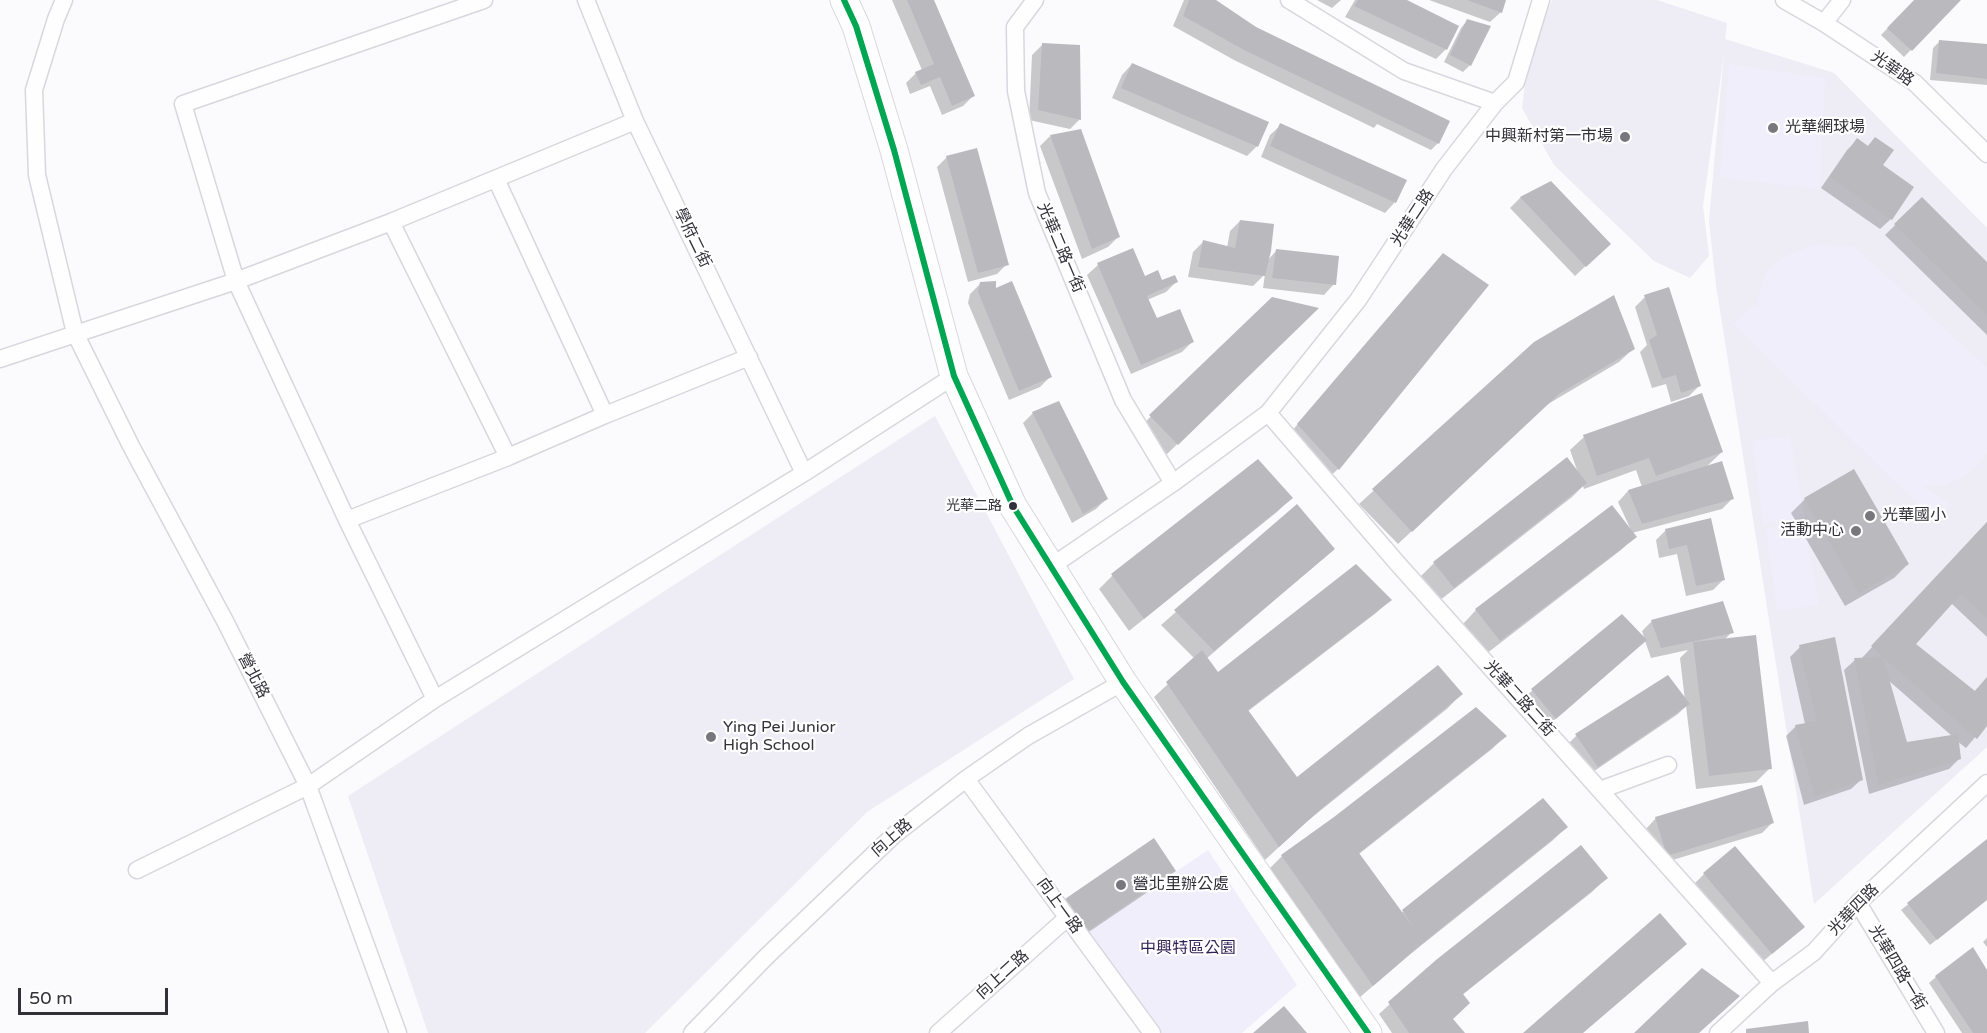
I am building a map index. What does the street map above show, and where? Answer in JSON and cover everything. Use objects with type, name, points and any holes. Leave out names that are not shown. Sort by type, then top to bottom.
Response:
[{"type":"main road","points":[[844,0],[856,26],[894,150],[954,376],[1012,506],[1052,566],[1123,682],[1368,1033]]},
{"type":"street","name":"營北路","points":[[64,0],[34,90],[34,101],[37,175],[75,333],[130,446],[225,621],[308,786],[398,1033]]},
{"type":"street","points":[[435,699],[347,520],[236,281],[183,104],[484,0]]},
{"type":"street","name":"學府二街","points":[[586,0],[635,121],[804,473]]},
{"type":"street","name":"光華二路一街","points":[[1035,0],[1015,27],[1017,91],[1037,193],[1123,400],[1173,483]]},
{"type":"street","points":[[1289,0],[1404,71],[1495,103]]},
{"type":"street","name":"光華二路","points":[[1052,566],[1173,483],[1268,413],[1359,300],[1444,169],[1495,103],[1516,82],[1541,0]]},
{"type":"street","name":"光華路","points":[[1784,0],[1824,23],[1915,83],[1987,154]]},
{"type":"street","points":[[1824,23],[1842,0]]},
{"type":"street","points":[[0,359],[236,281],[391,222],[635,121]]},
{"type":"street","points":[[496,179],[605,415]]},
{"type":"street","points":[[391,222],[508,457]]},
{"type":"street","points":[[347,520],[508,457],[749,357]]},
{"type":"street","points":[[137,870],[308,786],[435,699],[804,473],[954,376]]},
{"type":"street","name":"光華二路二街","points":[[1268,413],[1405,572],[1772,983]]},
{"type":"street","name":"向上路","points":[[698,1031],[767,956],[894,835],[966,779],[1028,736],[1123,682]]},
{"type":"street","points":[[1600,790],[1668,765]]},
{"type":"street","name":"向上一路","points":[[966,779],[1152,1033]]},
{"type":"street","name":"光華四路","points":[[1718,1033],[1772,983],[1814,952],[1858,903],[1987,783]]},
{"type":"street","name":"光華四路一街","points":[[1858,903],[1936,1033]]},
{"type":"street","name":"向上二路","points":[[938,1033],[1067,918]]},
{"type":"shaded area","name":"光華國小","points":[[1552,0],[1657,0],[1727,23],[1725,39],[1834,73],[1987,228],[1987,747],[1814,904],[1716,285],[1709,221],[1724,53],[1703,206],[1709,256],[1690,278],[1654,261],[1554,165],[1522,108],[1528,59]]},
{"type":"shaded area","name":"Ying Pei Junior High School","points":[[935,416],[1074,679],[867,812],[645,1033],[428,1033],[348,796]]},
{"type":"green space","name":"光華網球場","points":[[1729,64],[1825,78],[1820,189],[1720,178]]},
{"type":"green space","points":[[1818,244],[1855,247],[1987,367],[1987,453],[1974,469],[1956,480],[1943,485],[1923,486],[1952,505],[1935,521],[1733,324],[1754,304],[1758,308],[1763,280],[1774,264],[1781,258]]},
{"type":"green space","points":[[1790,436],[1805,517],[1763,524],[1752,441]]},
{"type":"green space","points":[[1804,523],[1819,605],[1777,611],[1766,529]]},
{"type":"green space","name":"中興特區公園","points":[[1208,850],[1297,985],[1242,1033],[1162,1033],[1088,931]]},
{"type":"building","points":[[907,0],[934,0],[975,96],[952,106],[940,77],[921,85],[915,72],[934,64]]},
{"type":"building","points":[[1189,0],[1216,0],[1256,27],[1450,121],[1439,144],[1244,50],[1183,16]]},
{"type":"building","points":[[1358,0],[1407,0],[1459,26],[1447,50],[1354,6]]},
{"type":"building","points":[[1467,0],[1506,0],[1502,13]]},
{"type":"building","points":[[1914,0],[1961,0],[1912,51],[1887,28]]},
{"type":"building","points":[[1467,19],[1491,26],[1471,66],[1450,55]]},
{"type":"building","points":[[1939,40],[1987,44],[1987,79],[1936,73]]},
{"type":"building","points":[[1042,43],[1080,45],[1081,120],[1038,110]]},
{"type":"building","points":[[1132,63],[1269,122],[1258,147],[1121,88]]},
{"type":"building","points":[[1280,123],[1407,180],[1396,203],[1270,146]]},
{"type":"building","points":[[1081,129],[1120,237],[1092,249],[1050,135]]},
{"type":"building","points":[[1875,137],[1894,150],[1883,165],[1914,187],[1892,220],[1830,177],[1857,138],[1868,146]]},
{"type":"building","points":[[977,148],[1009,265],[978,273],[946,156]]},
{"type":"building","points":[[1551,181],[1611,244],[1586,267],[1520,197]]},
{"type":"building","points":[[1922,197],[1987,262],[1987,315],[1894,224]]},
{"type":"building","points":[[1240,220],[1274,224],[1265,276],[1198,267],[1203,240],[1235,248]]},
{"type":"building","points":[[1133,248],[1145,276],[1158,270],[1162,280],[1175,275],[1178,282],[1147,296],[1157,318],[1180,309],[1194,342],[1141,365],[1097,263]]},
{"type":"building","points":[[1276,249],[1339,256],[1336,285],[1272,278]]},
{"type":"building","points":[[1443,253],[1489,285],[1339,470],[1297,424]]},
{"type":"building","points":[[996,281],[996,288],[1012,281],[1052,377],[1019,391],[978,292],[980,282]]},
{"type":"building","points":[[1669,287],[1701,386],[1681,393],[1676,375],[1662,379],[1649,340],[1657,335],[1644,295]]},
{"type":"building","points":[[1614,295],[1635,349],[1559,394],[1412,532],[1372,489],[1534,342]]},
{"type":"building","points":[[1272,297],[1319,308],[1178,445],[1149,415]]},
{"type":"building","points":[[1702,393],[1723,452],[1656,476],[1649,458],[1597,476],[1583,435]]},
{"type":"building","points":[[1059,401],[1108,499],[1083,514],[1032,412]]},
{"type":"building","points":[[1567,457],[1587,483],[1454,588],[1433,562]]},
{"type":"building","points":[[1258,459],[1293,498],[1144,619],[1111,574]]},
{"type":"building","points":[[1722,461],[1734,499],[1642,524],[1628,490]]},
{"type":"building","name":"活動中心","points":[[1854,469],[1909,564],[1859,593],[1804,498]]},
{"type":"building","points":[[1297,504],[1335,549],[1214,651],[1174,610]]},
{"type":"building","points":[[1612,505],[1637,537],[1500,641],[1475,609]]},
{"type":"building","points":[[1711,518],[1725,580],[1696,586],[1687,545],[1669,549],[1665,529]]},
{"type":"building","points":[[1987,522],[1987,618],[1961,594],[1916,644],[1975,691],[1987,677],[1987,726],[1977,739],[1871,646]]},
{"type":"building","points":[[1356,564],[1392,600],[1248,710],[1297,777],[1438,665],[1463,694],[1321,809],[1279,847],[1166,682],[1202,650],[1218,672]]},
{"type":"building","points":[[1723,601],[1734,633],[1661,648],[1651,620]]},
{"type":"building","points":[[1622,614],[1647,640],[1556,719],[1531,689]]},
{"type":"building","points":[[1756,635],[1772,769],[1709,776],[1693,642]]},
{"type":"building","points":[[1835,637],[1863,780],[1815,796],[1795,725],[1817,721],[1799,645]]},
{"type":"building","points":[[1883,657],[1907,742],[1958,734],[1961,759],[1879,785],[1854,658]]},
{"type":"building","points":[[1668,675],[1690,704],[1598,767],[1575,734]]},
{"type":"building","points":[[1476,707],[1507,736],[1359,853],[1413,927],[1402,910],[1543,798],[1568,827],[1373,986],[1281,855]]},
{"type":"building","points":[[1762,785],[1774,823],[1667,856],[1655,817]]},
{"type":"building","name":"營北里辦公處","points":[[1154,838],[1176,871],[1088,931],[1065,899]]},
{"type":"building","points":[[1987,839],[1987,900],[1937,940],[1907,903]]},
{"type":"building","points":[[1581,845],[1608,878],[1463,994],[1470,1003],[1453,1019],[1465,1033],[1409,1033],[1388,1002],[1436,960]]},
{"type":"building","points":[[1735,846],[1805,927],[1772,954],[1703,873]]},
{"type":"building","points":[[1660,913],[1687,944],[1583,1033],[1523,1033]]},
{"type":"building","points":[[1973,947],[1987,970],[1987,1033],[1973,1033],[1935,976]]},
{"type":"building","points":[[1702,968],[1740,996],[1699,1033],[1634,1033]]},
{"type":"building","points":[[1284,1006],[1307,1033],[1253,1033]]},
{"type":"building","points":[[1808,1021],[1809,1033],[1746,1033],[1746,1029]]},
{"type":"transit line","points":[[844,0],[856,26],[894,150],[954,376],[1013,506],[1123,682],[1368,1033]]},
{"type":"place","name":"光華網球場","points":[[1773,128]]},
{"type":"place","name":"中興新村第一市場","points":[[1625,137]]},
{"type":"place","name":"光華二路","points":[[1013,506]]},
{"type":"place","name":"光華國小","points":[[1870,516]]},
{"type":"place","name":"活動中心","points":[[1856,531]]},
{"type":"place","name":"Ying Pei Junior High School","points":[[711,737]]},
{"type":"place","name":"營北里辦公處","points":[[1121,885]]}]
